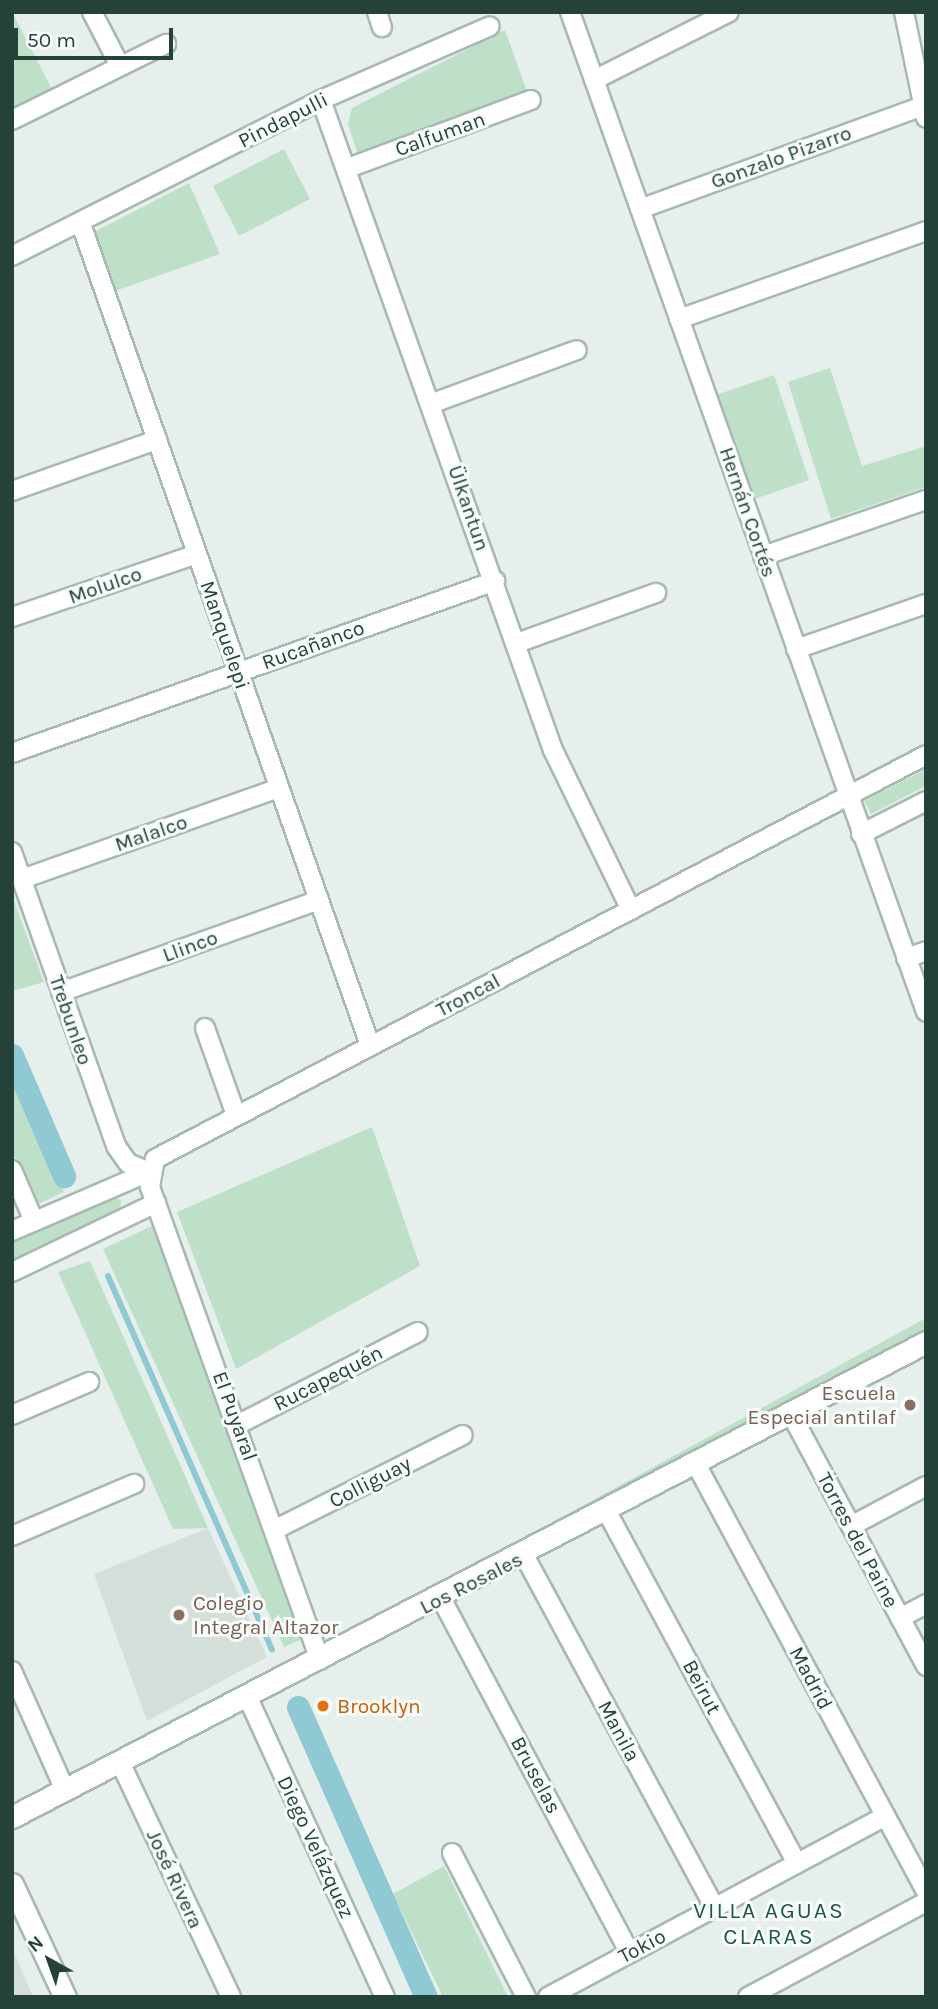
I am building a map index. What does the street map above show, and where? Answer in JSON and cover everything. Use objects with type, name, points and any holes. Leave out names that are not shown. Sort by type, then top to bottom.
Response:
[{"type":"street","points":[[92,12],[120,66]]},
{"type":"street","name":"Hernán Cortés","points":[[570,12],[926,1012]]},
{"type":"street","points":[[594,80],[729,12]]},
{"type":"street","points":[[904,12],[924,112]]},
{"type":"street","name":"Pindapulli","points":[[12,256],[321,100],[490,26]]},
{"type":"street","points":[[12,120],[166,44]]},
{"type":"street","name":"Ülkantun","points":[[321,100],[433,403],[565,780],[631,909]]},
{"type":"street","name":"Calfuman","points":[[348,168],[531,100]]},
{"type":"street","name":"Gonzalo Pizarro","points":[[640,209],[924,112]]},
{"type":"street","name":"Manquelepi","points":[[80,224],[370,1045]]},
{"type":"street","points":[[679,319],[926,231]]},
{"type":"street","points":[[433,403],[577,350]]},
{"type":"street","points":[[12,490],[157,440]]},
{"type":"street","points":[[763,556],[926,500]]},
{"type":"street","name":"Molulco","points":[[12,617],[197,554]]},
{"type":"street","name":"Rucañanco","points":[[12,753],[495,581]]},
{"type":"street","points":[[517,643],[656,593]]},
{"type":"street","points":[[796,649],[926,604]]},
{"type":"street","name":"Troncal","points":[[12,1231],[149,1172],[159,1156],[926,755]]},
{"type":"street","name":"Malalco","points":[[22,879],[279,788]]},
{"type":"street","points":[[861,834],[926,801]]},
{"type":"street","name":"Trebunleo","points":[[12,852],[116,1146],[128,1163],[149,1172]]},
{"type":"street","name":"Llinco","points":[[61,992],[319,900]]},
{"type":"street","points":[[906,958],[926,951]]},
{"type":"street","points":[[205,1028],[236,1115]]},
{"type":"street","points":[[12,1170],[34,1221]]},
{"type":"street","name":"El Puyaral","points":[[149,1172],[156,1203],[239,1424],[320,1660]]},
{"type":"street","points":[[12,1272],[156,1203]]},
{"type":"street","name":"Rucapequén","points":[[239,1424],[418,1332]]},
{"type":"street","name":"Los Rosales","points":[[12,1817],[607,1512],[926,1342]]},
{"type":"street","points":[[12,1415],[89,1382]]},
{"type":"street","name":"Torres del Paine","points":[[791,1414],[926,1666]]},
{"type":"street","name":"Colliguay","points":[[276,1529],[463,1435]]},
{"type":"street","name":"Madrid","points":[[696,1464],[926,1892]]},
{"type":"street","points":[[12,1536],[134,1484]]},
{"type":"street","points":[[851,1527],[926,1486]]},
{"type":"street","name":"Beirut","points":[[607,1512],[797,1863]]},
{"type":"street","name":"Manila","points":[[524,1555],[714,1907]]},
{"type":"street","name":"Bruselas","points":[[441,1598],[630,1953]]},
{"type":"street","points":[[900,1618],[926,1604]]},
{"type":"street","points":[[12,1671],[65,1790]]},
{"type":"street","name":"Diego Velázquez","points":[[248,1698],[385,1997]]},
{"type":"street","name":"José Rivera","points":[[120,1762],[231,1997]]},
{"type":"street","name":"Tokio","points":[[548,1997],[885,1816]]},
{"type":"street","points":[[452,1853],[526,1997]]},
{"type":"street","points":[[12,1884],[65,1997]]},
{"type":"street","points":[[748,1997],[926,1902]]},
{"type":"shaded area","name":"Colegio Integral Altazor","points":[[208,1528],[267,1657],[147,1721],[94,1574]]},
{"type":"shaded area","points":[[12,1947],[33,1997],[12,1997]]},
{"type":"green space","points":[[12,12],[53,91],[12,111]]},
{"type":"green space","points":[[505,30],[529,97],[360,161],[348,124],[352,108]]},
{"type":"green space","points":[[284,149],[310,199],[239,236],[213,186]]},
{"type":"green space","points":[[189,183],[220,254],[115,291],[94,232]]},
{"type":"green space","points":[[830,368],[862,466],[926,446],[926,487],[831,519],[788,382]]},
{"type":"green space","points":[[774,375],[809,480],[752,500],[716,395]]},
{"type":"green space","points":[[926,769],[926,786],[871,814],[864,801]]},
{"type":"green space","points":[[12,896],[44,982],[12,991]]},
{"type":"green space","points":[[12,1071],[64,1192],[36,1205],[12,1151]]},
{"type":"green space","points":[[372,1127],[420,1266],[236,1369],[177,1212]]},
{"type":"green space","points":[[107,1196],[121,1200],[120,1211],[12,1263],[12,1241]]},
{"type":"green space","points":[[154,1225],[299,1612],[300,1640],[284,1647],[103,1249]]},
{"type":"green space","points":[[90,1261],[208,1528],[173,1529],[58,1272]]},
{"type":"green space","points":[[926,1318],[926,1334],[533,1543],[531,1534]]},
{"type":"green space","points":[[444,1866],[508,1997],[443,1997],[393,1894]]},
{"type":"waterway","points":[[12,1055],[64,1176]]},
{"type":"waterway","points":[[108,1276],[272,1650]]},
{"type":"waterway","points":[[298,1707],[426,1997]]},
{"type":"place","name":"Escuela Especial antilaf","points":[[910,1405]]},
{"type":"place","name":"Colegio Integral Altazor","points":[[179,1615]]},
{"type":"place","name":"Brooklyn","points":[[323,1706]]},
{"type":"district","name":"VILLA AGUAS CLARAS","points":[[769,1924]]}]
